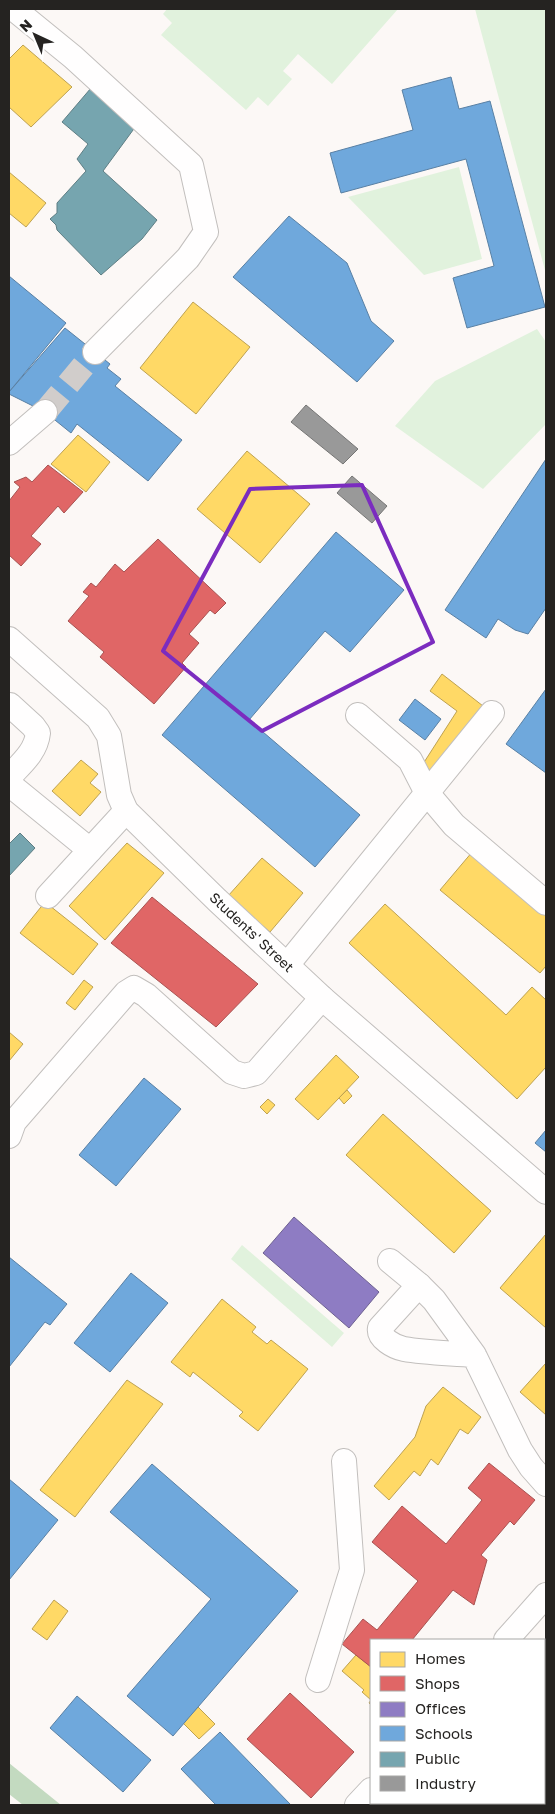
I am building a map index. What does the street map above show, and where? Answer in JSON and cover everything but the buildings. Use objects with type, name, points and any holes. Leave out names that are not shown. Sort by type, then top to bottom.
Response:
[{"type":"street","points":[[14,9],[73,58],[191,165],[206,232],[188,258],[95,352]]},
{"type":"street","points":[[9,443],[45,412]]},
{"type":"street","name":"Students' Street","points":[[9,639],[98,718],[109,736],[119,795],[126,811],[217,900],[322,998],[546,1192]]},
{"type":"street","points":[[9,711],[33,726],[38,733],[37,740],[29,756],[9,777]]},
{"type":"street","points":[[287,965],[492,713]]},
{"type":"street","points":[[358,715],[410,760],[427,793],[454,825],[546,903]]},
{"type":"street","points":[[9,784],[90,850]]},
{"type":"street","points":[[48,896],[126,811]]},
{"type":"street","points":[[9,1136],[14,1122],[126,993],[134,988],[146,995],[232,1072],[244,1076],[256,1073],[322,998]]},
{"type":"street","points":[[390,1261],[434,1300],[474,1355],[520,1450],[531,1467],[546,1484]]},
{"type":"street","points":[[419,1285],[380,1328],[379,1332],[382,1337],[401,1348],[474,1355]]},
{"type":"street","points":[[318,1680],[352,1570],[344,1461]]},
{"type":"street","points":[[507,1639],[546,1594]]},
{"type":"street","points":[[357,1805],[370,1791]]},
{"type":"highlighted area","points":[[362,485],[433,642],[262,731],[163,651],[250,489]]},
{"type":"green space","points":[[167,9],[398,9],[332,84],[298,54],[283,71],[292,79],[268,106],[258,97],[246,110],[161,35],[172,23],[163,14]]},
{"type":"green space","points":[[475,9],[546,9],[546,274]]},
{"type":"green space","points":[[459,167],[482,259],[424,275],[348,197]]},
{"type":"green space","points":[[537,329],[546,342],[546,424],[483,489],[395,426],[435,381]]},
{"type":"green space","points":[[242,1245],[344,1333],[332,1347],[231,1259]]},
{"type":"green space","points":[[9,1763],[61,1805],[23,1805],[9,1794]]},
{"type":"tunnel","points":[[45,412],[95,352]]}]
